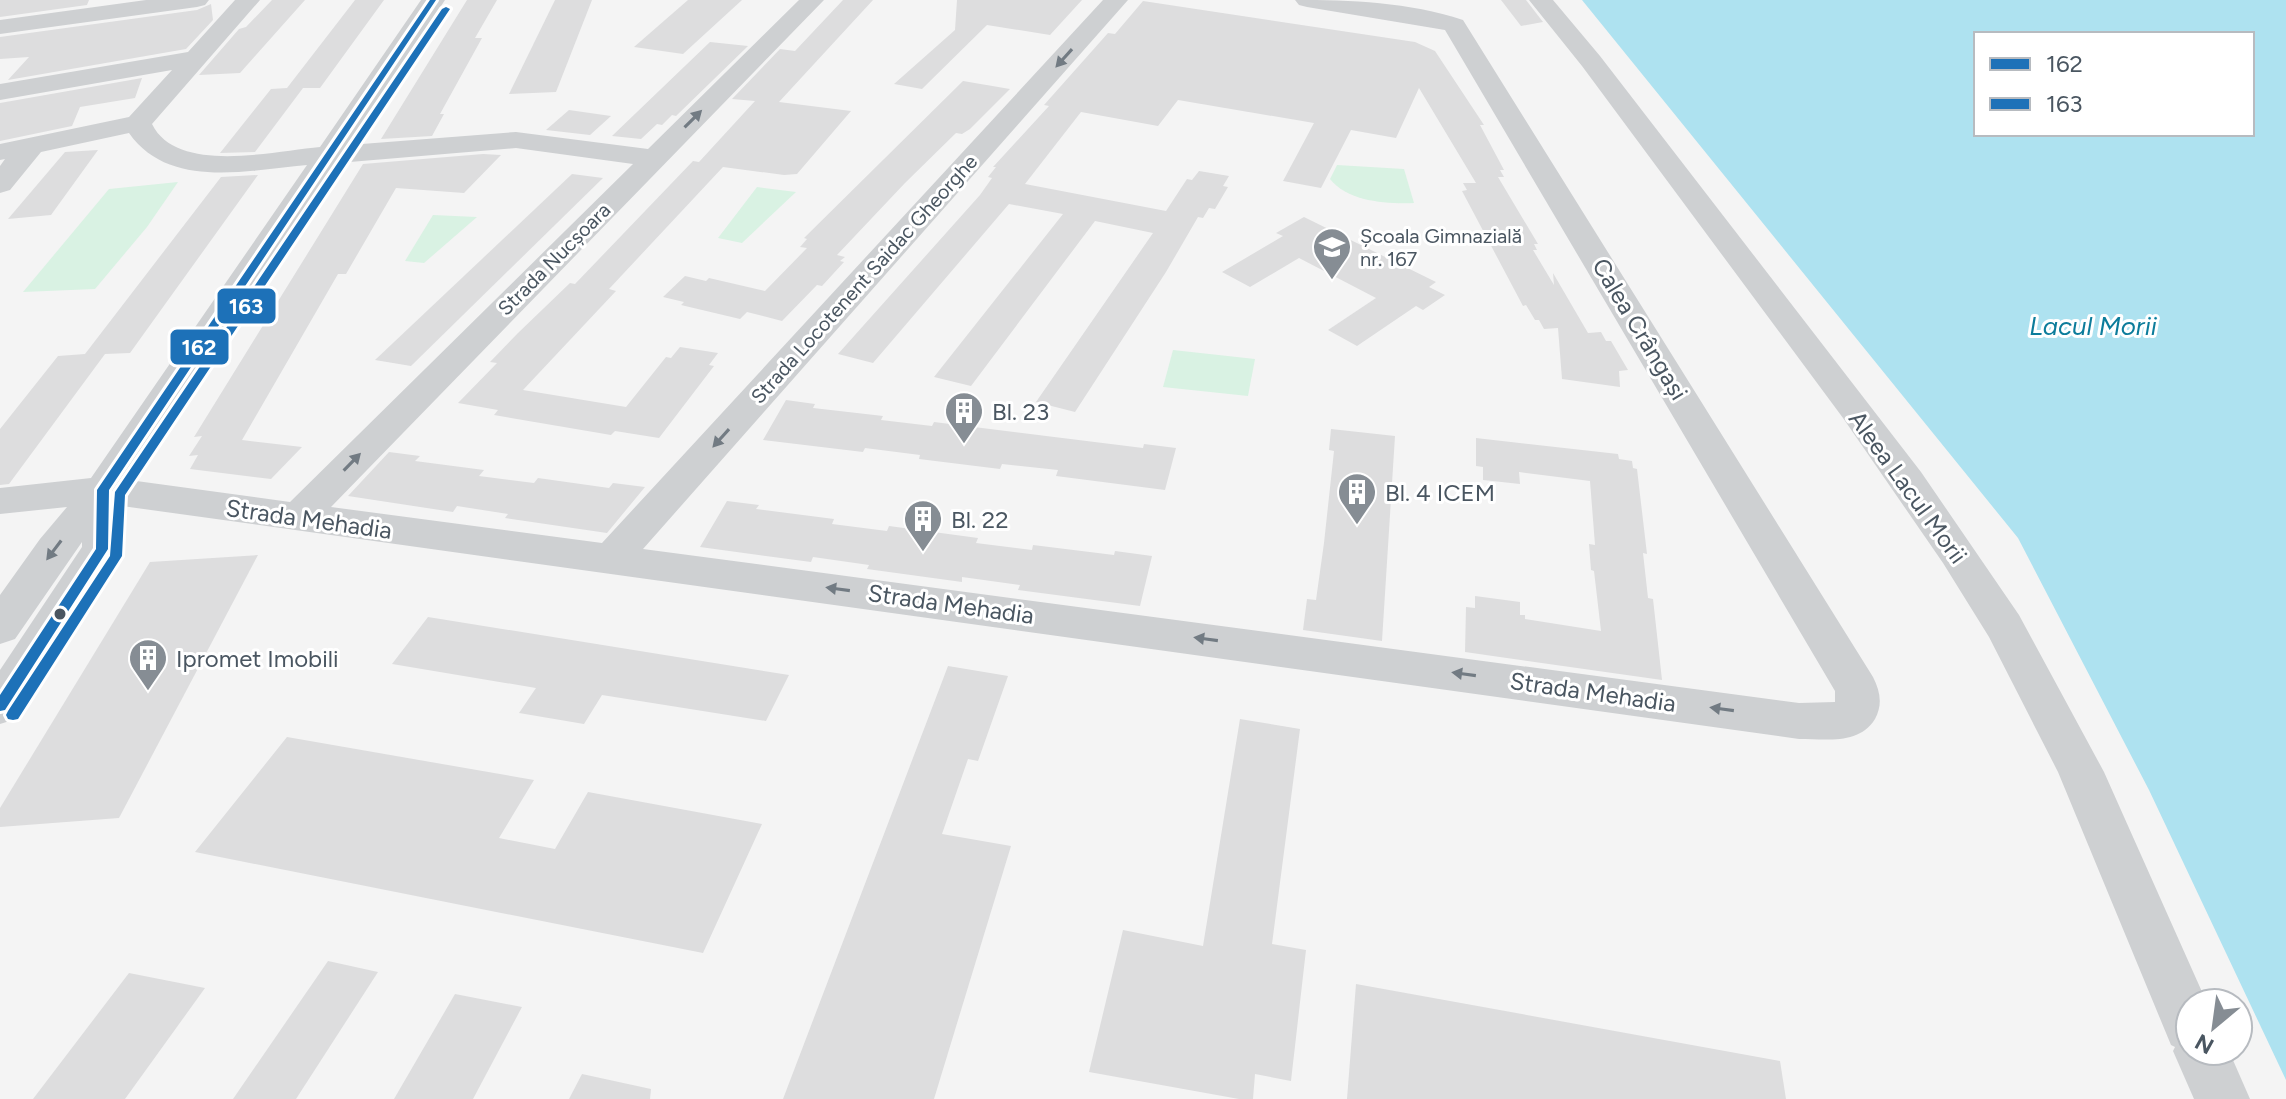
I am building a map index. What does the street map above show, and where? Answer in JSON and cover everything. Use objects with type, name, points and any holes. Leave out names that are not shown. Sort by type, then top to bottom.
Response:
[{"type":"street","points":[[0,27],[197,0]]},
{"type":"street","points":[[0,152],[138,123],[248,0]]},
{"type":"street","points":[[0,628],[54,549],[103,490],[433,0]]},
{"type":"street","name":"Strada Nucșoara","points":[[297,518],[812,0]]},
{"type":"street","name":"Strada Locotenent Saidac Gheorghe","points":[[611,559],[1116,0]]},
{"type":"street","name":"Calea Crângași","points":[[1307,0],[1436,19],[1454,25],[1857,689],[1858,708],[1849,720],[1799,721]]},
{"type":"street","name":"Aleea Lacul Morii","points":[[1541,0],[1591,61],[1957,552],[2006,630],[2067,745],[2174,989]]},
{"type":"street","points":[[0,92],[197,58]]},
{"type":"street","points":[[138,123],[141,133],[188,164],[516,140],[654,158]]},
{"type":"street","points":[[0,184],[31,146]]},
{"type":"street","points":[[0,706],[102,549],[103,490]]},
{"type":"street","name":"Strada Mehadia","points":[[0,501],[103,490],[1799,721]]},
{"type":"street","points":[[2208,1067],[2222,1099]]},
{"type":"green space","points":[[1337,165],[1404,169],[1414,203],[1380,202],[1347,193],[1330,179]]},
{"type":"green space","points":[[178,182],[147,227],[95,289],[23,292],[109,189]]},
{"type":"green space","points":[[757,187],[796,192],[742,243],[718,238]]},
{"type":"green space","points":[[433,215],[477,217],[424,263],[405,261]]},
{"type":"green space","points":[[1173,350],[1255,359],[1248,396],[1163,387]]},
{"type":"water","name":"Lacul Morii","points":[[1582,0],[2286,0],[2286,1080],[2254,1012],[2254,987],[2242,987],[2149,790],[2018,538]]},
{"type":"building","points":[[0,0],[89,0],[87,5],[0,17]]},
{"type":"building","points":[[272,0],[305,0],[240,73],[199,75],[239,29],[246,27]]},
{"type":"building","points":[[355,0],[384,0],[320,88],[303,88],[255,152],[220,153],[271,89],[287,88]]},
{"type":"building","points":[[467,0],[497,0],[475,38],[482,38],[440,114],[444,114],[432,136],[381,139]]},
{"type":"building","points":[[555,0],[592,0],[556,92],[509,94]]},
{"type":"building","points":[[688,0],[742,0],[683,54],[634,47]]},
{"type":"building","points":[[843,0],[873,0],[779,102],[851,111],[797,174],[723,167],[609,289],[616,291],[523,390],[626,407],[666,357],[671,358],[680,347],[718,353],[709,365],[714,366],[659,438],[615,431],[611,435],[494,415],[498,410],[458,403],[497,363],[490,362],[518,333],[570,283],[575,284],[693,161],[699,162],[755,101],[732,99],[780,49],[795,51]]},
{"type":"building","points":[[957,0],[1082,0],[1050,35],[987,25],[922,89],[894,84],[955,30]]},
{"type":"building","points":[[1501,0],[1526,0],[1543,22],[1521,26]]},
{"type":"building","points":[[1143,1],[1415,42],[1435,51],[1484,125],[1480,125],[1504,170],[1500,170],[1504,177],[1498,177],[1538,244],[1534,244],[1537,250],[1533,250],[1554,285],[1553,273],[1588,333],[1601,332],[1606,341],[1611,341],[1628,370],[1619,371],[1620,387],[1562,379],[1558,328],[1544,329],[1526,305],[1523,306],[1462,191],[1467,190],[1463,183],[1476,183],[1419,88],[1396,138],[1351,130],[1321,188],[1283,181],[1314,123],[1178,100],[1158,126],[1081,112],[1025,184],[1166,211],[1187,179],[1192,180],[1199,171],[1229,176],[1223,186],[1228,187],[1215,209],[1209,208],[1203,218],[1198,217],[1075,412],[1036,402],[1153,233],[1095,221],[971,386],[934,377],[1063,214],[1009,204],[873,363],[838,354],[980,195],[992,178],[988,177],[996,167],[993,167],[1049,106],[1044,105],[1108,33],[1115,34]]},
{"type":"building","points":[[211,4],[213,20],[186,49],[8,80],[29,57],[0,59],[0,37],[197,10]]},
{"type":"building","points":[[710,42],[748,46],[676,116],[672,115],[662,125],[657,124],[641,139],[612,136]]},
{"type":"building","points":[[142,78],[135,98],[80,107],[72,126],[0,141],[0,103]]},
{"type":"building","points":[[963,81],[1010,89],[970,129],[962,134],[956,133],[905,183],[837,255],[845,257],[840,261],[844,262],[782,321],[747,312],[740,319],[681,305],[684,302],[663,297],[685,276],[706,281],[709,278],[765,291],[807,248],[800,247],[807,239],[804,238]]},
{"type":"building","points":[[569,110],[611,116],[590,135],[546,130]]},
{"type":"building","points":[[98,150],[51,215],[8,219],[65,152]]},
{"type":"building","points":[[501,155],[464,193],[396,188],[346,274],[338,274],[242,440],[302,447],[271,479],[190,469],[198,455],[189,456],[202,436],[194,437],[363,164]]},
{"type":"building","points":[[572,174],[603,178],[411,366],[375,360]]},
{"type":"building","points":[[258,175],[130,353],[105,354],[9,484],[0,485],[0,429],[58,356],[85,354],[221,177]]},
{"type":"building","points":[[1304,217],[1436,282],[1429,287],[1445,295],[1423,310],[1416,306],[1357,346],[1328,330],[1376,298],[1299,258],[1250,287],[1222,272],[1283,236],[1276,233]]},
{"type":"building","name":"Bl. 23","points":[[786,400],[815,404],[813,408],[883,416],[881,420],[932,426],[934,422],[1143,448],[1144,444],[1176,448],[1165,490],[1056,476],[1058,470],[1002,464],[1000,469],[919,459],[920,455],[865,448],[863,452],[763,440]]},
{"type":"building","name":"Bl. 4 ICEM","points":[[1331,429],[1395,436],[1382,641],[1303,630],[1307,599],[1316,600],[1324,543],[1334,451],[1329,450]]},
{"type":"building","points":[[1476,438],[1618,454],[1619,459],[1632,461],[1633,468],[1637,469],[1647,554],[1643,553],[1648,598],[1653,599],[1662,680],[1465,652],[1466,607],[1475,608],[1475,596],[1520,602],[1520,615],[1525,615],[1525,619],[1601,631],[1589,544],[1595,545],[1590,481],[1519,472],[1520,484],[1483,480],[1483,467],[1476,466]]},
{"type":"building","points":[[389,452],[420,456],[415,461],[484,470],[479,476],[534,483],[538,478],[609,488],[613,483],[645,487],[607,533],[505,518],[508,514],[457,506],[453,512],[348,496]]},
{"type":"building","name":"Bl. 22","points":[[727,501],[759,505],[756,509],[834,519],[832,524],[887,531],[889,526],[978,538],[976,543],[1032,550],[1033,545],[1114,555],[1115,551],[1152,556],[1140,606],[1018,590],[1020,585],[962,577],[962,582],[867,569],[869,565],[813,557],[811,562],[700,547]]},
{"type":"building","name":"Ipromet Imobili","points":[[258,555],[119,818],[0,827],[0,808],[150,562]]},
{"type":"building","points":[[428,617],[789,675],[766,721],[602,695],[584,724],[519,713],[536,688],[392,664]]},
{"type":"building","points":[[948,666],[1008,676],[978,761],[968,759],[942,834],[1011,846],[934,1099],[783,1099]]},
{"type":"building","points":[[1240,719],[1300,729],[1272,944],[1306,950],[1291,1081],[1255,1074],[1253,1099],[1239,1099],[1089,1072],[1123,930],[1203,946]]},
{"type":"building","points":[[287,737],[534,780],[499,838],[555,849],[588,792],[762,824],[703,953],[195,852]]},
{"type":"building","points":[[328,961],[378,972],[296,1099],[233,1099]]},
{"type":"building","points":[[129,973],[205,988],[125,1099],[33,1099]]},
{"type":"building","points":[[1356,984],[1780,1061],[1786,1099],[1347,1099]]},
{"type":"building","points":[[455,994],[522,1007],[473,1099],[394,1099]]},
{"type":"building","points":[[582,1074],[651,1089],[650,1099],[569,1099]]},
{"type":"transit line","name":"162","points":[[0,706],[102,549],[103,490],[433,0]]},
{"type":"transit line","name":"163","points":[[13,715],[116,556],[119,495],[446,9]]},
{"type":"place","name":"Școala Gimnazială nr. 167","points":[[1332,281]]},
{"type":"place","name":"Bl. 23","points":[[964,445]]},
{"type":"place","name":"Bl. 4 ICEM","points":[[1357,526]]},
{"type":"place","name":"Bl. 22","points":[[923,553]]},
{"type":"place","name":"Ipromet Imobili","points":[[148,692]]}]
